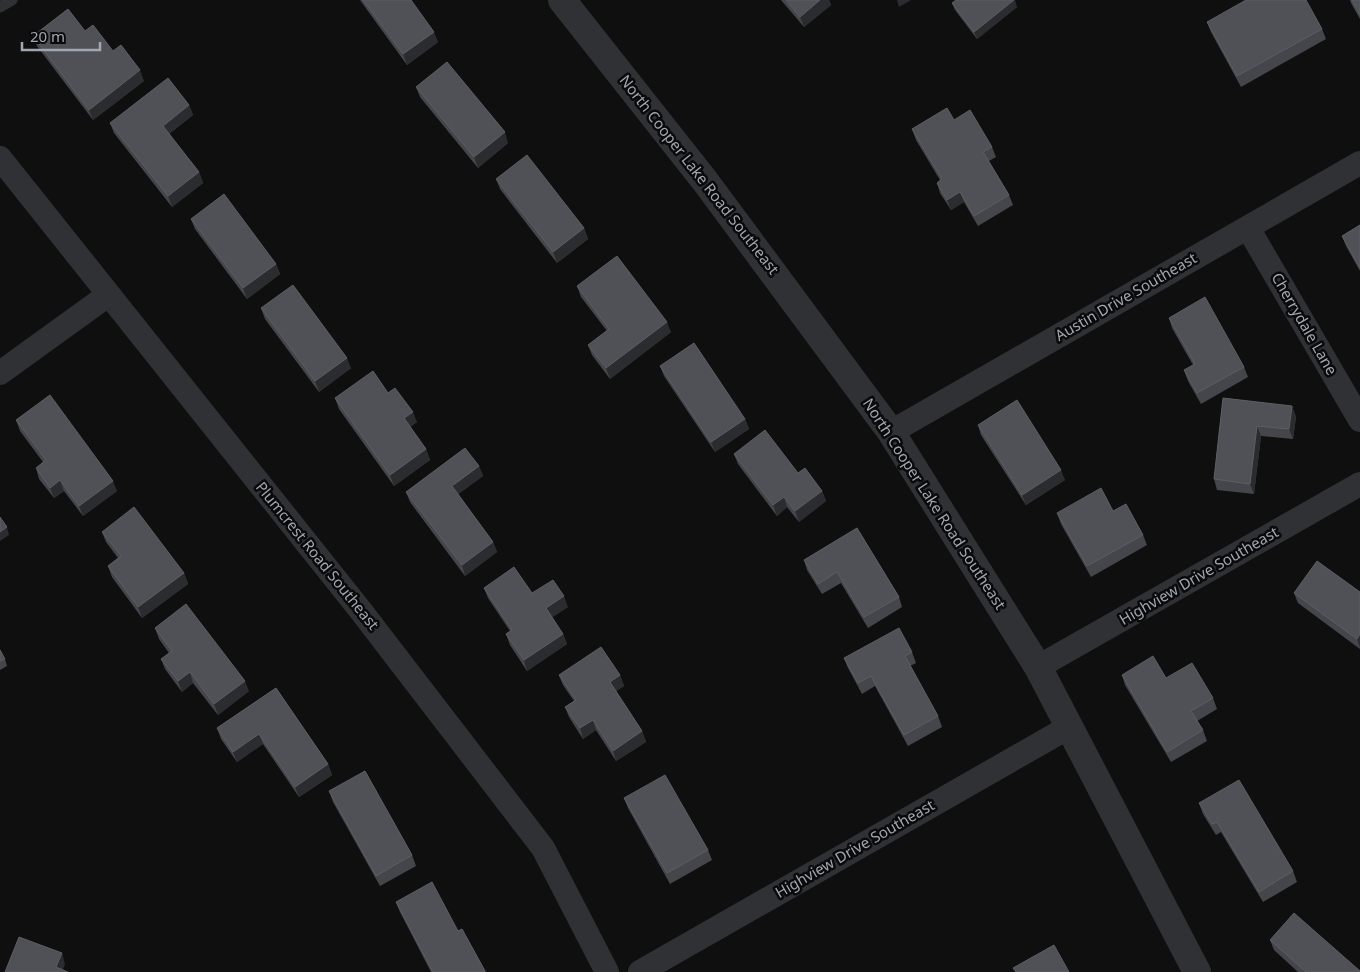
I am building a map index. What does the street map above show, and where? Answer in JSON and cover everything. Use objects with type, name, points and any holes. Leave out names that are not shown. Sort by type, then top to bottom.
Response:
[{"type":"street","name":"North Cooper Lake Road Southeast","points":[[562,0],[705,181],[892,432],[1038,667],[1197,972]]},
{"type":"street","name":"Plumcrest Road Southeast","points":[[0,158],[361,611],[544,848],[607,972]]},
{"type":"street","name":"Austin Drive Southeast","points":[[892,432],[1360,162]]},
{"type":"street","name":"Cherrydale Lane","points":[[1248,228],[1360,420]]},
{"type":"street","points":[[0,373],[108,294]]},
{"type":"street","name":"Highview Drive Southeast","points":[[1038,667],[1360,484]]},
{"type":"street","name":"Highview Drive Southeast","points":[[640,972],[1069,726]]},
{"type":"lane","points":[[0,7],[12,0]]},
{"type":"building","points":[[363,0],[411,0],[434,32],[403,54]]},
{"type":"building","points":[[786,0],[820,0],[800,17]]},
{"type":"building","points":[[956,0],[1014,0],[974,32],[952,3]]},
{"type":"building","points":[[1246,0],[1306,0],[1322,29],[1237,76],[1207,22]]},
{"type":"building","points":[[1352,0],[1360,0],[1360,15]]},
{"type":"building","points":[[68,9],[85,31],[93,25],[113,51],[121,45],[140,70],[89,110],[33,36]]},
{"type":"building","points":[[447,62],[505,132],[474,157],[416,87]]},
{"type":"building","points":[[168,78],[189,105],[163,126],[199,172],[168,196],[110,123]]},
{"type":"building","points":[[947,108],[954,120],[970,110],[992,147],[983,152],[1009,195],[974,216],[960,192],[947,200],[937,183],[942,179],[912,129]]},
{"type":"building","points":[[527,155],[584,228],[553,252],[496,179]]},
{"type":"building","points":[[224,194],[276,264],[243,288],[191,219]]},
{"type":"building","points":[[1360,225],[1360,268],[1342,236]]},
{"type":"building","points":[[617,256],[667,322],[606,368],[588,345],[609,329],[577,286]]},
{"type":"building","points":[[293,285],[347,358],[315,381],[261,308]]},
{"type":"building","points":[[1205,297],[1244,367],[1197,393],[1184,370],[1195,364],[1169,318]]},
{"type":"building","points":[[694,343],[745,419],[711,442],[660,366]]},
{"type":"building","points":[[373,371],[388,393],[395,388],[413,412],[404,418],[426,449],[390,475],[335,398]]},
{"type":"building","points":[[50,395],[113,481],[79,506],[60,480],[50,488],[36,468],[46,460],[16,420]]},
{"type":"building","points":[[1223,398],[1292,406],[1289,429],[1257,426],[1250,484],[1214,479]]},
{"type":"building","points":[[1017,400],[1061,470],[1022,495],[978,425]]},
{"type":"building","points":[[765,430],[798,473],[805,468],[822,491],[795,511],[784,497],[773,505],[734,454]]},
{"type":"building","points":[[465,448],[479,466],[452,486],[493,542],[462,565],[406,492]]},
{"type":"building","points":[[1101,488],[1113,511],[1126,504],[1143,535],[1087,566],[1057,513]]},
{"type":"building","points":[[134,507],[184,573],[138,607],[108,566],[121,556],[102,532]]},
{"type":"building","points":[[0,517],[7,527],[0,532]]},
{"type":"building","points":[[857,528],[899,597],[864,617],[837,572],[818,584],[804,560]]},
{"type":"building","points":[[1317,561],[1360,592],[1360,634],[1357,639],[1294,593]]},
{"type":"building","points":[[514,567],[532,593],[553,580],[564,596],[546,608],[563,634],[524,660],[506,634],[512,630],[484,588]]},
{"type":"building","points":[[186,604],[245,681],[214,704],[190,672],[178,681],[161,659],[172,651],[155,628]]},
{"type":"building","points":[[899,628],[912,652],[905,656],[938,716],[904,735],[871,676],[858,683],[844,658]]},
{"type":"building","points":[[601,647],[620,675],[610,682],[642,731],[613,751],[593,720],[580,728],[565,707],[576,700],[559,675]]},
{"type":"building","points":[[0,650],[5,659],[0,661]]},
{"type":"building","points":[[1153,656],[1166,678],[1192,663],[1213,698],[1191,711],[1203,730],[1167,752],[1122,675]]},
{"type":"building","points":[[276,688],[328,764],[295,787],[259,734],[233,752],[217,728]]},
{"type":"building","points":[[365,771],[412,855],[376,876],[329,791]]},
{"type":"building","points":[[665,775],[708,850],[667,873],[624,798]]},
{"type":"building","points":[[1239,780],[1293,871],[1259,892],[1217,822],[1212,824],[1199,803]]},
{"type":"building","points":[[432,882],[458,931],[462,929],[485,971],[433,972],[396,902]]},
{"type":"building","points":[[1294,913],[1360,972],[1306,972],[1270,940]]},
{"type":"building","points":[[19,937],[62,953],[56,967],[68,972],[5,972]]},
{"type":"building","points":[[1054,945],[1069,972],[1016,972],[1013,968]]}]
